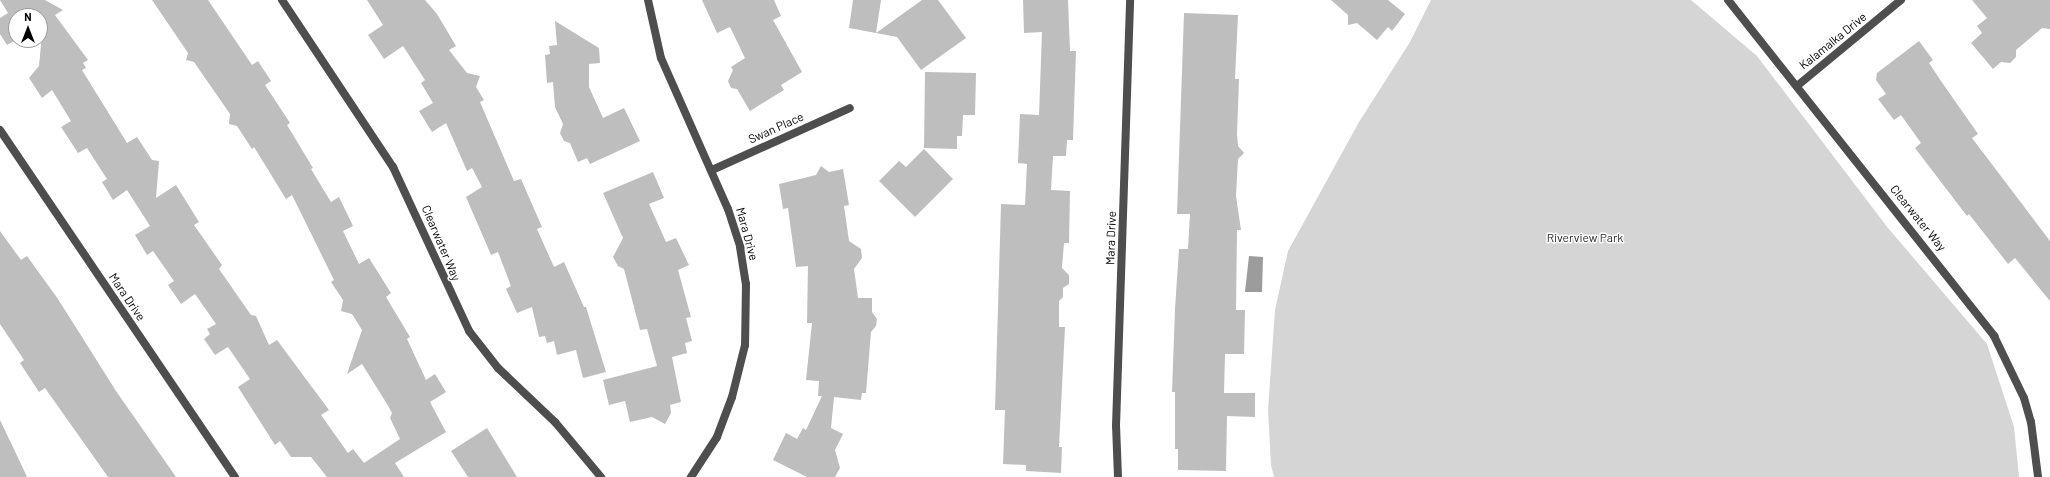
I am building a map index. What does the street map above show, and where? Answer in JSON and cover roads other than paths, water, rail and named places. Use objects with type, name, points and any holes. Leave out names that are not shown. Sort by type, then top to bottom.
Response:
[{"type":"street","name":"Clearwater Way","points":[[282,0],[384,150],[469,331],[498,368],[554,422],[601,477]]},
{"type":"street","name":"Mara Drive","points":[[648,0],[661,58],[712,170],[740,247],[746,284],[746,328],[742,362],[729,406],[711,447],[691,477]]},
{"type":"street","name":"Mara Drive","points":[[1118,477],[1116,426],[1130,0]]},
{"type":"street","name":"Clearwater Way","points":[[1728,0],[1994,336],[2024,398],[2032,422],[2038,477]]},
{"type":"street","name":"Kalamalka Drive","points":[[1797,86],[1901,0]]},
{"type":"street","name":"Swan Place","points":[[712,170],[850,108]]},
{"type":"street","name":"Mara Drive","points":[[0,130],[235,477]]},
{"type":"park label","name":"Riverview Park","points":[[1585,238]]}]
